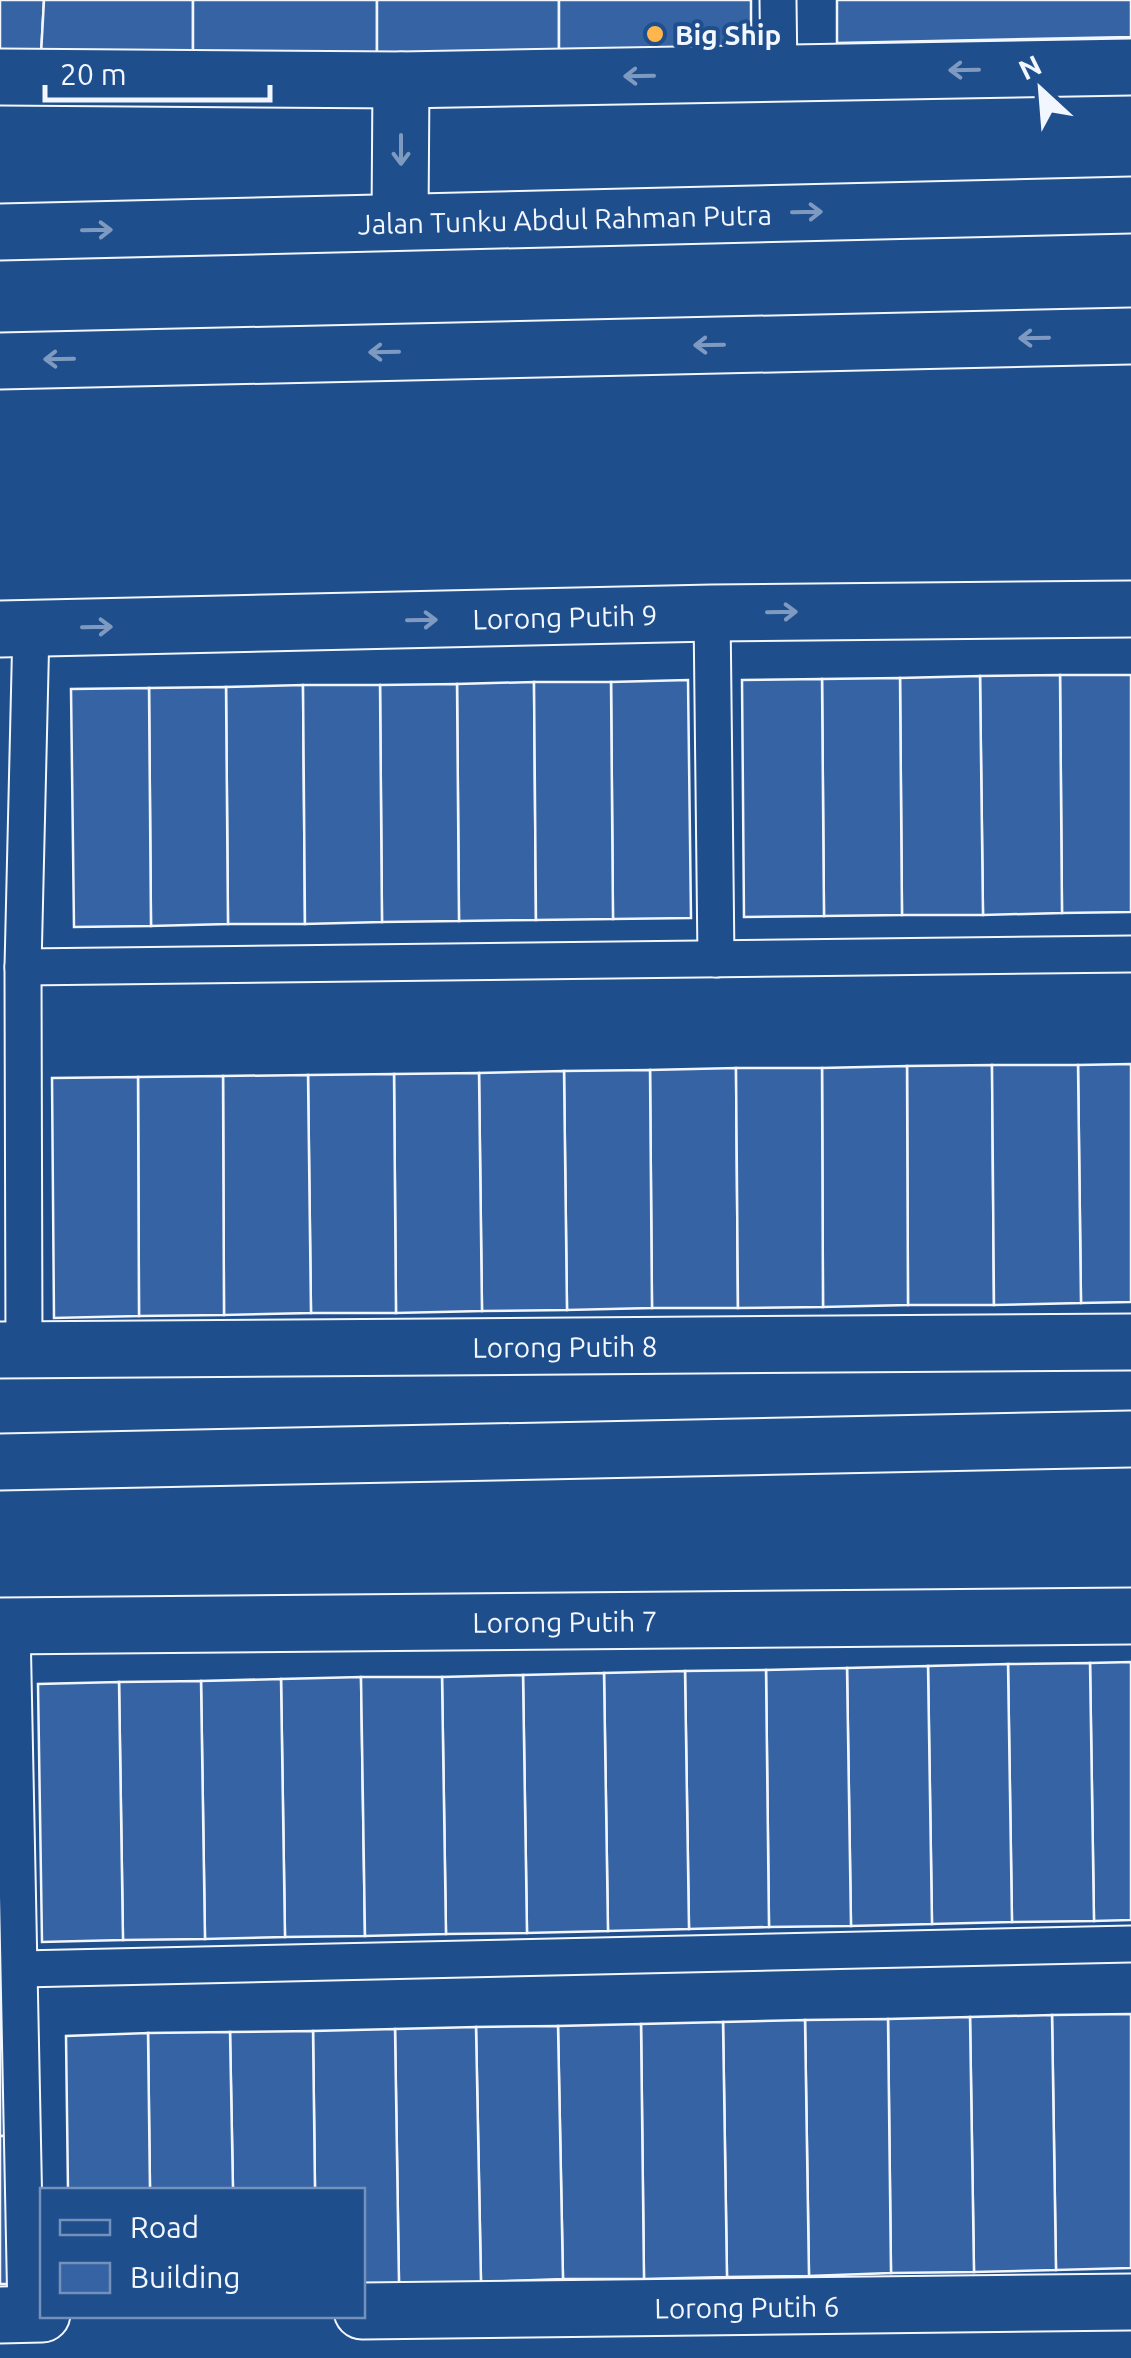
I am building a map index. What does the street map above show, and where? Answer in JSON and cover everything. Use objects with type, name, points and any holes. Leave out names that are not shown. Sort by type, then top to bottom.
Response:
[{"type":"street","points":[[0,77],[401,80],[1131,67]]},
{"type":"street","points":[[400,221],[401,80]]},
{"type":"street","name":"Jalan Tunku Abdul Rahman Putra","points":[[0,232],[1131,205]]},
{"type":"street","points":[[0,361],[1131,336]]},
{"type":"street","name":"Lorong Putih 9","points":[[15,629],[712,613],[1131,609]]},
{"type":"street","name":"Lorong Putih 8","points":[[12,1350],[1131,1342]]},
{"type":"street","points":[[0,1462],[1131,1439]]},
{"type":"street","name":"Lorong Putih 7","points":[[6,1626],[1131,1616]]},
{"type":"street","name":"Lorong Putih 6","points":[[365,2310],[1131,2302]]},
{"type":"lane","points":[[778,0],[779,74]]},
{"type":"lane","points":[[712,613],[716,959]]},
{"type":"lane","points":[[12,1350],[23,967],[15,629]]},
{"type":"lane","points":[[23,967],[1131,954]]},
{"type":"lane","points":[[6,1626],[21,1969],[23,2314]]},
{"type":"lane","points":[[21,1969],[1131,1944]]},
{"type":"building","points":[[0,0],[44,0],[40,73],[0,71]]},
{"type":"building","points":[[44,0],[193,0],[193,71],[40,73]]},
{"type":"building","points":[[193,0],[377,0],[377,70],[193,71]]},
{"type":"building","points":[[377,0],[559,0],[559,69],[377,70]]},
{"type":"building","name":"Big Ship","points":[[559,0],[751,0],[751,68],[559,69]]},
{"type":"building","points":[[837,0],[1131,0],[1131,37],[837,43]]},
{"type":"building","points":[[1060,675],[1131,675],[1131,912],[1062,913]]},
{"type":"building","points":[[1060,675],[1062,913],[983,915],[980,676]]},
{"type":"building","points":[[980,676],[983,915],[902,915],[900,678]]},
{"type":"building","points":[[900,678],[902,915],[824,916],[822,679]]},
{"type":"building","points":[[822,679],[824,916],[744,917],[742,680]]},
{"type":"building","points":[[688,680],[691,918],[613,919],[611,682]]},
{"type":"building","points":[[534,682],[536,920],[459,921],[457,684]]},
{"type":"building","points":[[534,682],[611,682],[613,919],[536,920]]},
{"type":"building","points":[[457,684],[459,921],[382,922],[380,685]]},
{"type":"building","points":[[303,685],[305,924],[228,924],[226,687]]},
{"type":"building","points":[[303,685],[380,685],[382,922],[305,924]]},
{"type":"building","points":[[226,687],[228,924],[151,926],[149,688]]},
{"type":"building","points":[[149,688],[151,926],[74,927],[71,689]]},
{"type":"building","points":[[1131,1064],[1131,1302],[1081,1303],[1078,1065]]},
{"type":"building","points":[[992,1065],[994,1305],[908,1305],[907,1066]]},
{"type":"building","points":[[992,1065],[1078,1065],[1081,1303],[994,1305]]},
{"type":"building","points":[[907,1066],[908,1305],[823,1307],[822,1068]]},
{"type":"building","points":[[736,1068],[738,1308],[652,1308],[650,1070]]},
{"type":"building","points":[[736,1068],[822,1068],[823,1307],[738,1308]]},
{"type":"building","points":[[650,1070],[652,1308],[567,1310],[564,1071]]},
{"type":"building","points":[[564,1071],[567,1310],[482,1311],[479,1073]]},
{"type":"building","points":[[479,1073],[482,1311],[396,1313],[394,1074]]},
{"type":"building","points":[[394,1074],[396,1313],[311,1313],[308,1075]]},
{"type":"building","points":[[308,1075],[311,1313],[224,1315],[223,1076]]},
{"type":"building","points":[[223,1076],[224,1315],[139,1316],[138,1077]]},
{"type":"building","points":[[138,1077],[139,1316],[54,1318],[52,1078]]},
{"type":"building","points":[[1131,1662],[1131,1920],[1094,1921],[1090,1663]]},
{"type":"building","points":[[1090,1663],[1094,1921],[1012,1922],[1008,1664]]},
{"type":"building","points":[[1008,1664],[1012,1922],[932,1924],[928,1666]]},
{"type":"building","points":[[928,1666],[932,1924],[851,1926],[847,1668]]},
{"type":"building","points":[[847,1668],[851,1926],[769,1927],[766,1670]]},
{"type":"building","points":[[766,1670],[769,1927],[689,1929],[685,1671]]},
{"type":"building","points":[[685,1671],[689,1929],[608,1931],[604,1673]]},
{"type":"building","points":[[604,1673],[608,1931],[527,1933],[523,1675]]},
{"type":"building","points":[[523,1675],[527,1933],[446,1934],[442,1677]]},
{"type":"building","points":[[361,1677],[365,1936],[285,1937],[281,1679]]},
{"type":"building","points":[[361,1677],[442,1677],[446,1934],[365,1936]]},
{"type":"building","points":[[281,1679],[285,1937],[205,1939],[201,1681]]},
{"type":"building","points":[[201,1681],[205,1939],[123,1940],[119,1682]]},
{"type":"building","points":[[119,1682],[123,1940],[42,1942],[38,1684]]},
{"type":"building","points":[[3,1961],[4,2048],[0,2048]]},
{"type":"building","points":[[1131,2014],[1131,2268],[1056,2270],[1052,2015]]},
{"type":"building","points":[[1052,2015],[1056,2270],[974,2272],[970,2017]]},
{"type":"building","points":[[970,2017],[974,2272],[891,2273],[888,2019]]},
{"type":"building","points":[[888,2019],[891,2273],[809,2276],[805,2020]]},
{"type":"building","points":[[805,2020],[809,2276],[727,2277],[723,2022]]},
{"type":"building","points":[[723,2022],[727,2277],[644,2279],[641,2024]]},
{"type":"building","points":[[641,2024],[644,2279],[563,2279],[558,2026]]},
{"type":"building","points":[[558,2026],[563,2279],[481,2282],[476,2027]]},
{"type":"building","points":[[476,2027],[481,2282],[399,2284],[395,2029]]},
{"type":"building","points":[[395,2029],[399,2284],[365,2284],[365,2188],[315,2188],[313,2031]]},
{"type":"building","points":[[313,2031],[315,2188],[233,2188],[230,2032]]},
{"type":"building","points":[[230,2032],[233,2188],[150,2188],[148,2033]]},
{"type":"building","points":[[148,2033],[150,2188],[68,2188],[66,2036]]},
{"type":"building","points":[[0,2048],[4,2048],[5,2136],[0,2136]]},
{"type":"building","points":[[0,2136],[5,2136],[8,2284],[0,2284]]},
{"type":"place","name":"Big Ship","points":[[655,34]]}]
